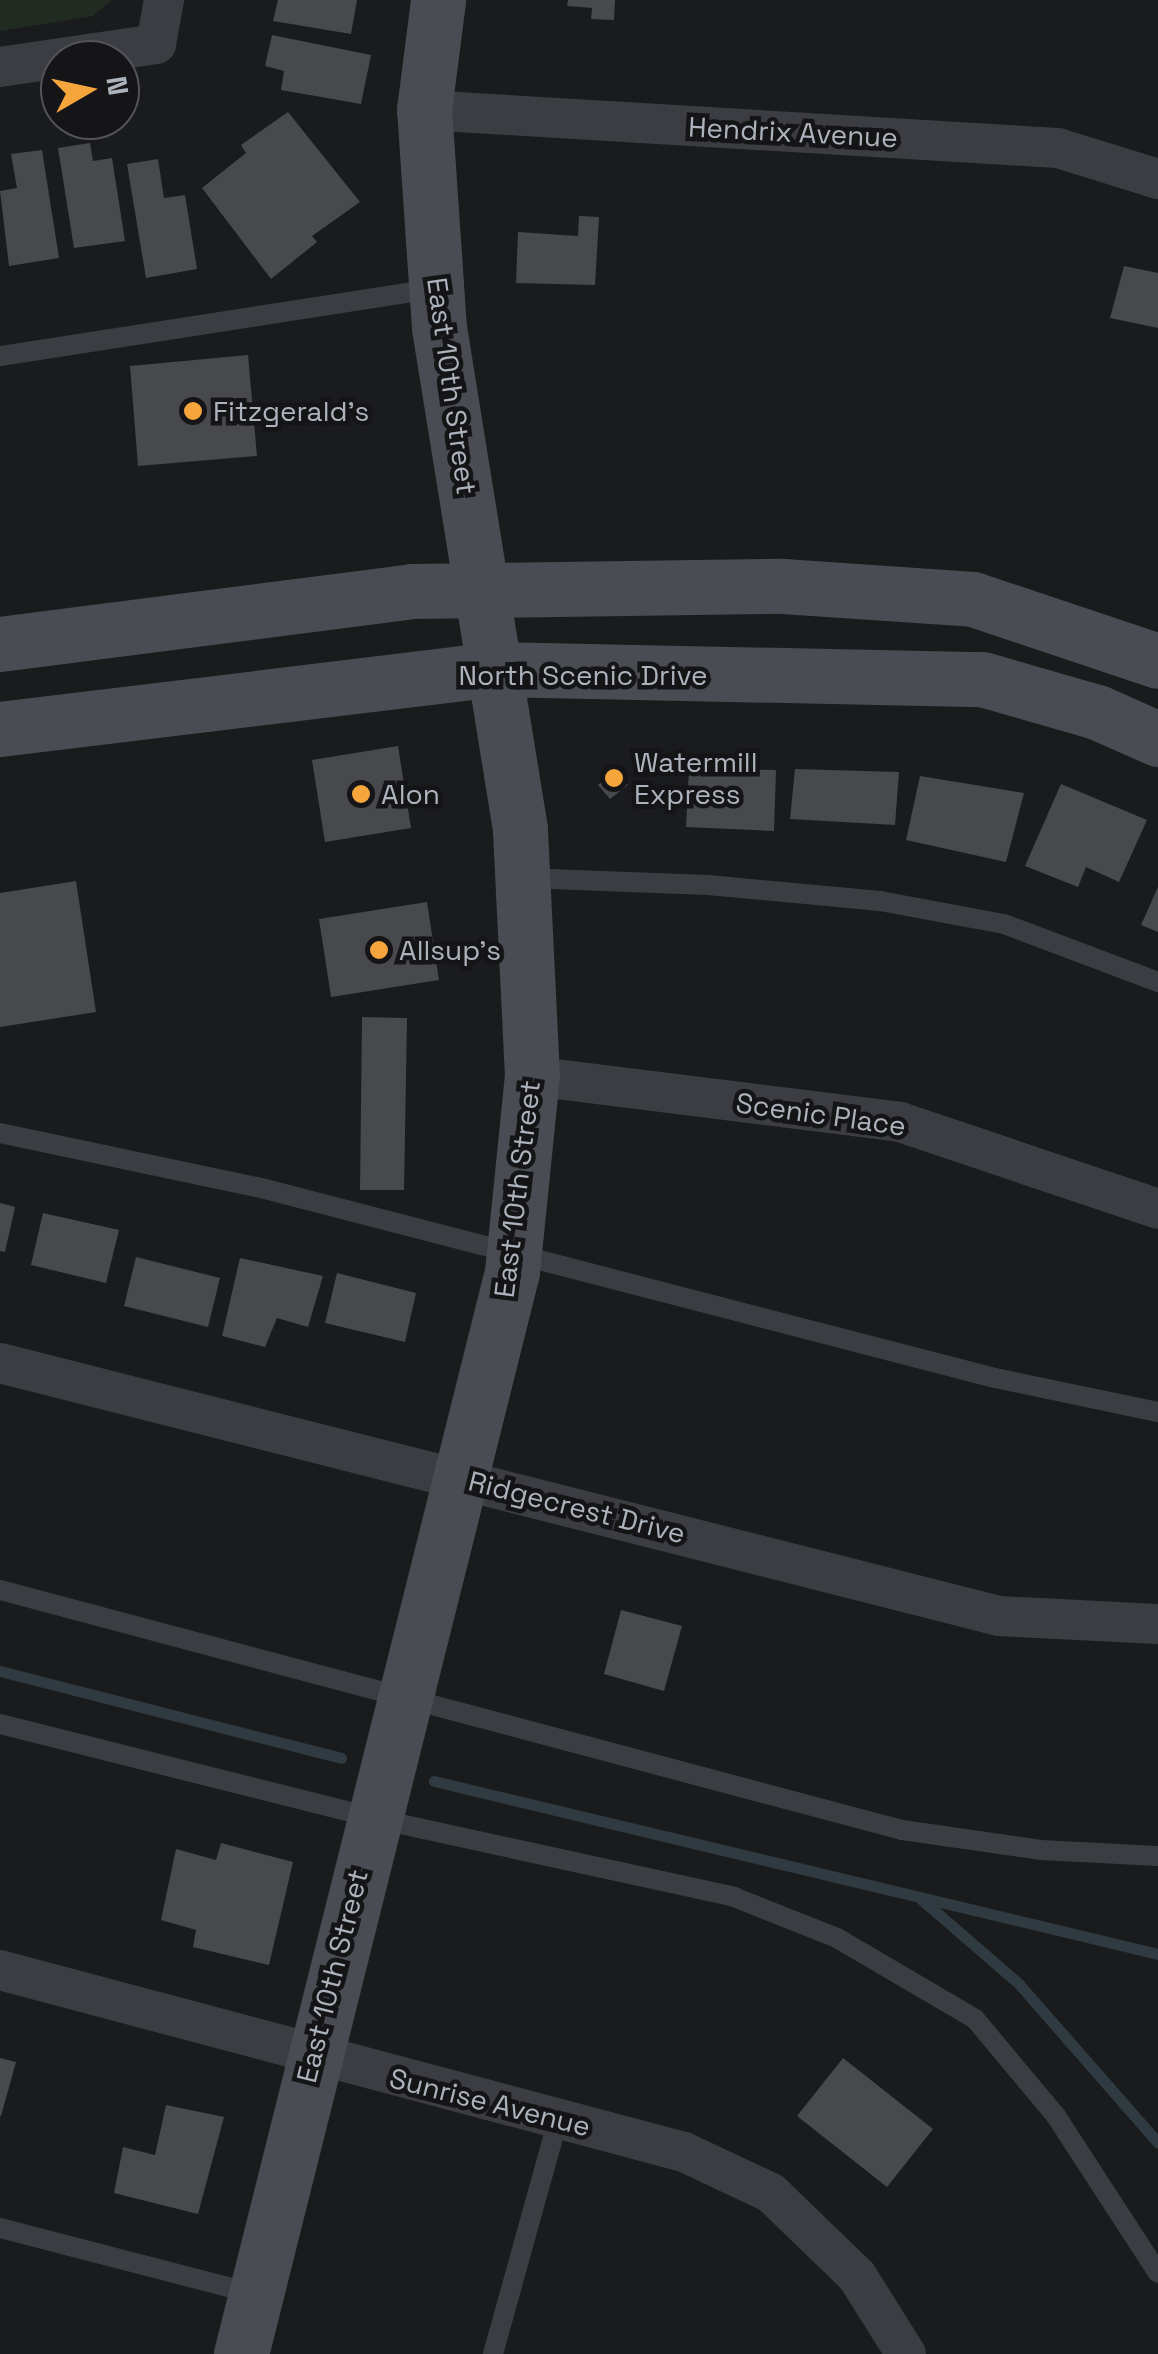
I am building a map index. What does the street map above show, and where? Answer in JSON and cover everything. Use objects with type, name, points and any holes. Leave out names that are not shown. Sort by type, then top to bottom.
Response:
[{"type":"main road","name":"East 10th Street","points":[[241,2354],[311,2056],[464,1478],[514,1255],[532,1076],[522,878],[484,587],[436,289],[424,110],[438,0]]},
{"type":"main road","points":[[0,644],[484,587],[783,586],[973,600],[1158,661]]},
{"type":"main road","name":"North Scenic Drive","points":[[0,729],[494,669],[982,680],[1097,712],[1158,739]]},
{"type":"street","points":[[0,67],[156,44],[164,0]]},
{"type":"street","name":"Hendrix Avenue","points":[[424,110],[1058,148],[1158,179]]},
{"type":"street","name":"Scenic Place","points":[[532,1076],[900,1122],[1158,1208]]},
{"type":"street","name":"Ridgecrest Drive","points":[[0,1363],[998,1616],[1158,1624]]},
{"type":"street","name":"Sunrise Avenue","points":[[0,1970],[311,2056],[684,2152],[771,2193],[857,2276],[906,2354]]},
{"type":"lane","points":[[0,356],[436,289]]},
{"type":"lane","points":[[522,878],[880,900],[1004,924],[1158,982]]},
{"type":"lane","points":[[0,1133],[265,1189],[995,1378],[1158,1412]]},
{"type":"lane","points":[[0,1590],[902,1830],[1041,1850],[1158,1856]]},
{"type":"lane","points":[[0,1724],[372,1818],[734,1897],[836,1938],[974,2019],[1056,2116],[1158,2273]]},
{"type":"lane","points":[[493,2354],[558,2119]]},
{"type":"lane","points":[[0,2228],[254,2294]]},
{"type":"shaded area","points":[[0,0],[112,0],[93,16],[0,31]]},
{"type":"building","points":[[278,0],[357,0],[351,34],[273,21]]},
{"type":"building","points":[[568,0],[615,0],[614,20],[591,19],[592,8],[567,6]]},
{"type":"building","points":[[272,35],[371,55],[361,104],[281,90],[284,71],[265,66]]},
{"type":"building","points":[[288,112],[360,202],[312,236],[317,242],[271,279],[202,188],[246,153],[241,145]]},
{"type":"building","points":[[90,143],[93,161],[112,158],[125,241],[74,248],[58,148]]},
{"type":"building","points":[[42,150],[59,258],[9,266],[0,191],[17,188],[11,154]]},
{"type":"building","points":[[158,159],[164,198],[185,195],[197,269],[146,278],[127,164]]},
{"type":"building","points":[[579,216],[599,217],[595,285],[516,283],[518,232],[578,236]]},
{"type":"building","points":[[1124,266],[1158,273],[1158,328],[1110,318]]},
{"type":"building","name":"Fitzgerald's","points":[[248,355],[257,456],[138,466],[130,366]]},
{"type":"building","name":"Alon","points":[[398,746],[411,828],[325,842],[312,760]]},
{"type":"building","points":[[689,768],[776,770],[774,831],[686,827]]},
{"type":"building","points":[[795,769],[899,772],[895,825],[790,819]]},
{"type":"building","name":"Watermill Express","points":[[615,771],[628,785],[610,799],[598,785]]},
{"type":"building","points":[[920,776],[1024,793],[1006,862],[906,840]]},
{"type":"building","points":[[1061,784],[1147,820],[1119,882],[1086,867],[1078,887],[1025,866]]},
{"type":"building","points":[[76,881],[96,1012],[0,1027],[0,893]]},
{"type":"building","points":[[1158,887],[1158,932],[1141,925]]},
{"type":"building","name":"Allsup's","points":[[427,902],[439,980],[331,997],[319,919]]},
{"type":"building","points":[[362,1017],[407,1018],[404,1190],[360,1190]]},
{"type":"building","points":[[0,1203],[15,1207],[5,1252],[0,1251]]},
{"type":"building","points":[[43,1213],[119,1230],[106,1283],[31,1265]]},
{"type":"building","points":[[136,1257],[220,1278],[208,1327],[124,1306]]},
{"type":"building","points":[[240,1258],[323,1276],[308,1327],[277,1318],[265,1347],[222,1336]]},
{"type":"building","points":[[337,1273],[416,1293],[405,1342],[325,1323]]},
{"type":"building","points":[[621,1610],[682,1626],[664,1691],[604,1674]]},
{"type":"building","points":[[221,1843],[293,1862],[269,1965],[193,1947],[196,1930],[161,1920],[176,1849],[216,1860]]},
{"type":"building","points":[[0,2058],[16,2062],[1,2116],[0,2116]]},
{"type":"building","points":[[843,2058],[933,2129],[887,2187],[797,2116]]},
{"type":"building","points":[[166,2105],[224,2117],[198,2214],[114,2193],[123,2147],[155,2155]]},
{"type":"waterway","points":[[0,1671],[341,1758]]},
{"type":"waterway","points":[[434,1781],[1158,1954]]},
{"type":"waterway","points":[[921,1899],[1019,1984],[1158,2143]]},
{"type":"place","name":"Fitzgerald's","points":[[193,411]]},
{"type":"place","name":"Watermill Express","points":[[614,778]]},
{"type":"place","name":"Alon","points":[[361,794]]},
{"type":"place","name":"Allsup's","points":[[379,950]]}]
